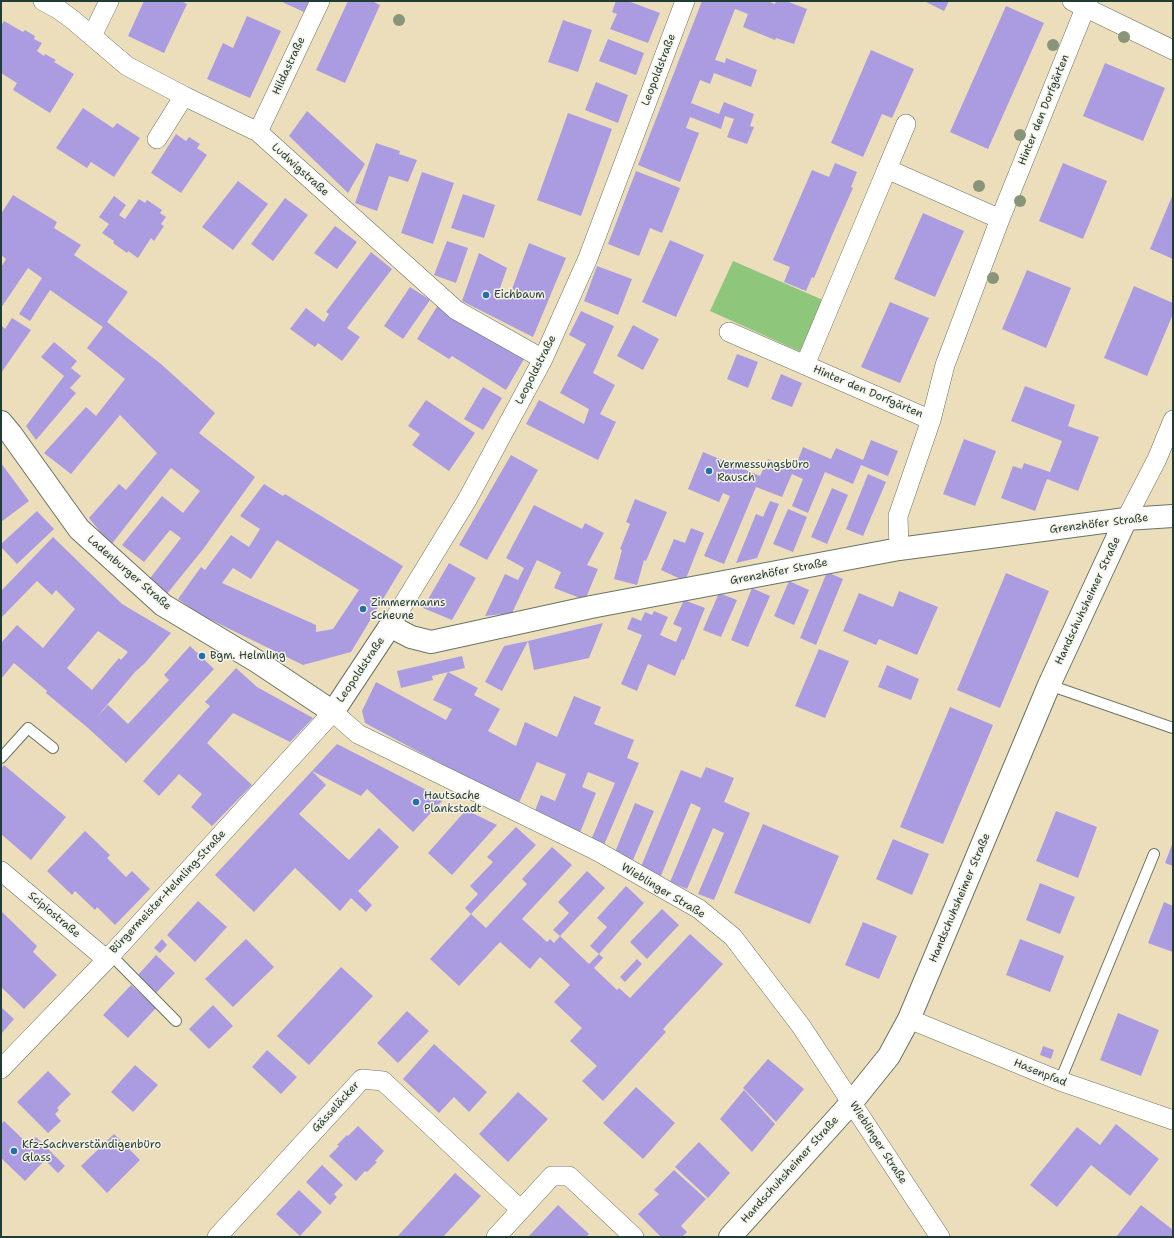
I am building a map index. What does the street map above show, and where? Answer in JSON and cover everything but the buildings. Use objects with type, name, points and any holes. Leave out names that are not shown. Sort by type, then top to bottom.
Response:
[{"type":"street","name":"Ludwigstraße","points":[[43,1],[58,9],[127,66],[258,132],[456,310],[543,359]]},
{"type":"street","points":[[92,36],[109,1]]},
{"type":"street","name":"Hildastraße","points":[[258,132],[320,1]]},
{"type":"street","name":"Leopoldstraße","points":[[333,712],[390,626],[467,500],[543,359],[588,258],[685,1]]},
{"type":"street","points":[[1081,3],[1173,50]]},
{"type":"street","name":"Hinter den Dorfgärten","points":[[899,549],[898,516],[931,420],[944,365],[1081,3]]},
{"type":"street","points":[[157,139],[184,96]]},
{"type":"street","name":"Hinter den Dorfgärten","points":[[805,365],[906,124]]},
{"type":"street","points":[[887,169],[1000,219]]},
{"type":"street","name":"Hinter den Dorfgärten","points":[[729,332],[931,420]]},
{"type":"street","points":[[1126,519],[1157,458],[1173,420]]},
{"type":"street","name":"Ladenburger Straße","points":[[1,422],[79,529],[163,605],[258,662],[333,712]]},
{"type":"street","name":"Grenzhöfer Straße","points":[[390,626],[411,637],[431,642],[591,607],[899,549],[1126,519],[1173,516]]},
{"type":"street","name":"Handschuhsheimer Straße","points":[[730,1237],[852,1102],[889,1056],[909,1019],[1049,684],[1126,519]]},
{"type":"street","name":"Bürgermeister-Helmling-Straße","points":[[1,1069],[108,957],[333,712]]},
{"type":"street","name":"Wieblinger Straße","points":[[333,712],[358,734],[596,851],[698,909],[733,937],[800,1026],[852,1102],[940,1237]]},
{"type":"street","name":"Scipiostraße","points":[[1,871],[108,957]]},
{"type":"street","name":"Hasenpfad","points":[[909,1019],[1060,1082],[1173,1120]]},
{"type":"street","name":"Gässeläcker","points":[[217,1237],[362,1079],[383,1081],[521,1210]]},
{"type":"street","points":[[496,1237],[552,1176],[569,1176],[634,1237]]},
{"type":"lane","points":[[1049,684],[1173,728]]},
{"type":"lane","points":[[1,758],[28,728],[53,748]]},
{"type":"lane","points":[[1060,1082],[1154,854]]},
{"type":"lane","points":[[108,957],[176,1021]]},
{"type":"green space","points":[[733,261],[823,300],[801,352],[710,311]]},
{"type":"place","name":"Eichbaum","points":[[486,295]]},
{"type":"place","name":"Vermessungsbüro Rausch","points":[[709,471]]},
{"type":"place","name":"Zimmermanns Scheune","points":[[363,609]]},
{"type":"place","name":"Bgm. Helmling","points":[[202,656]]},
{"type":"place","name":"Hautsache Plankstadt","points":[[416,802]]},
{"type":"place","name":"Kfz-Sachverständigenbüro Glass","points":[[14,1151]]}]
